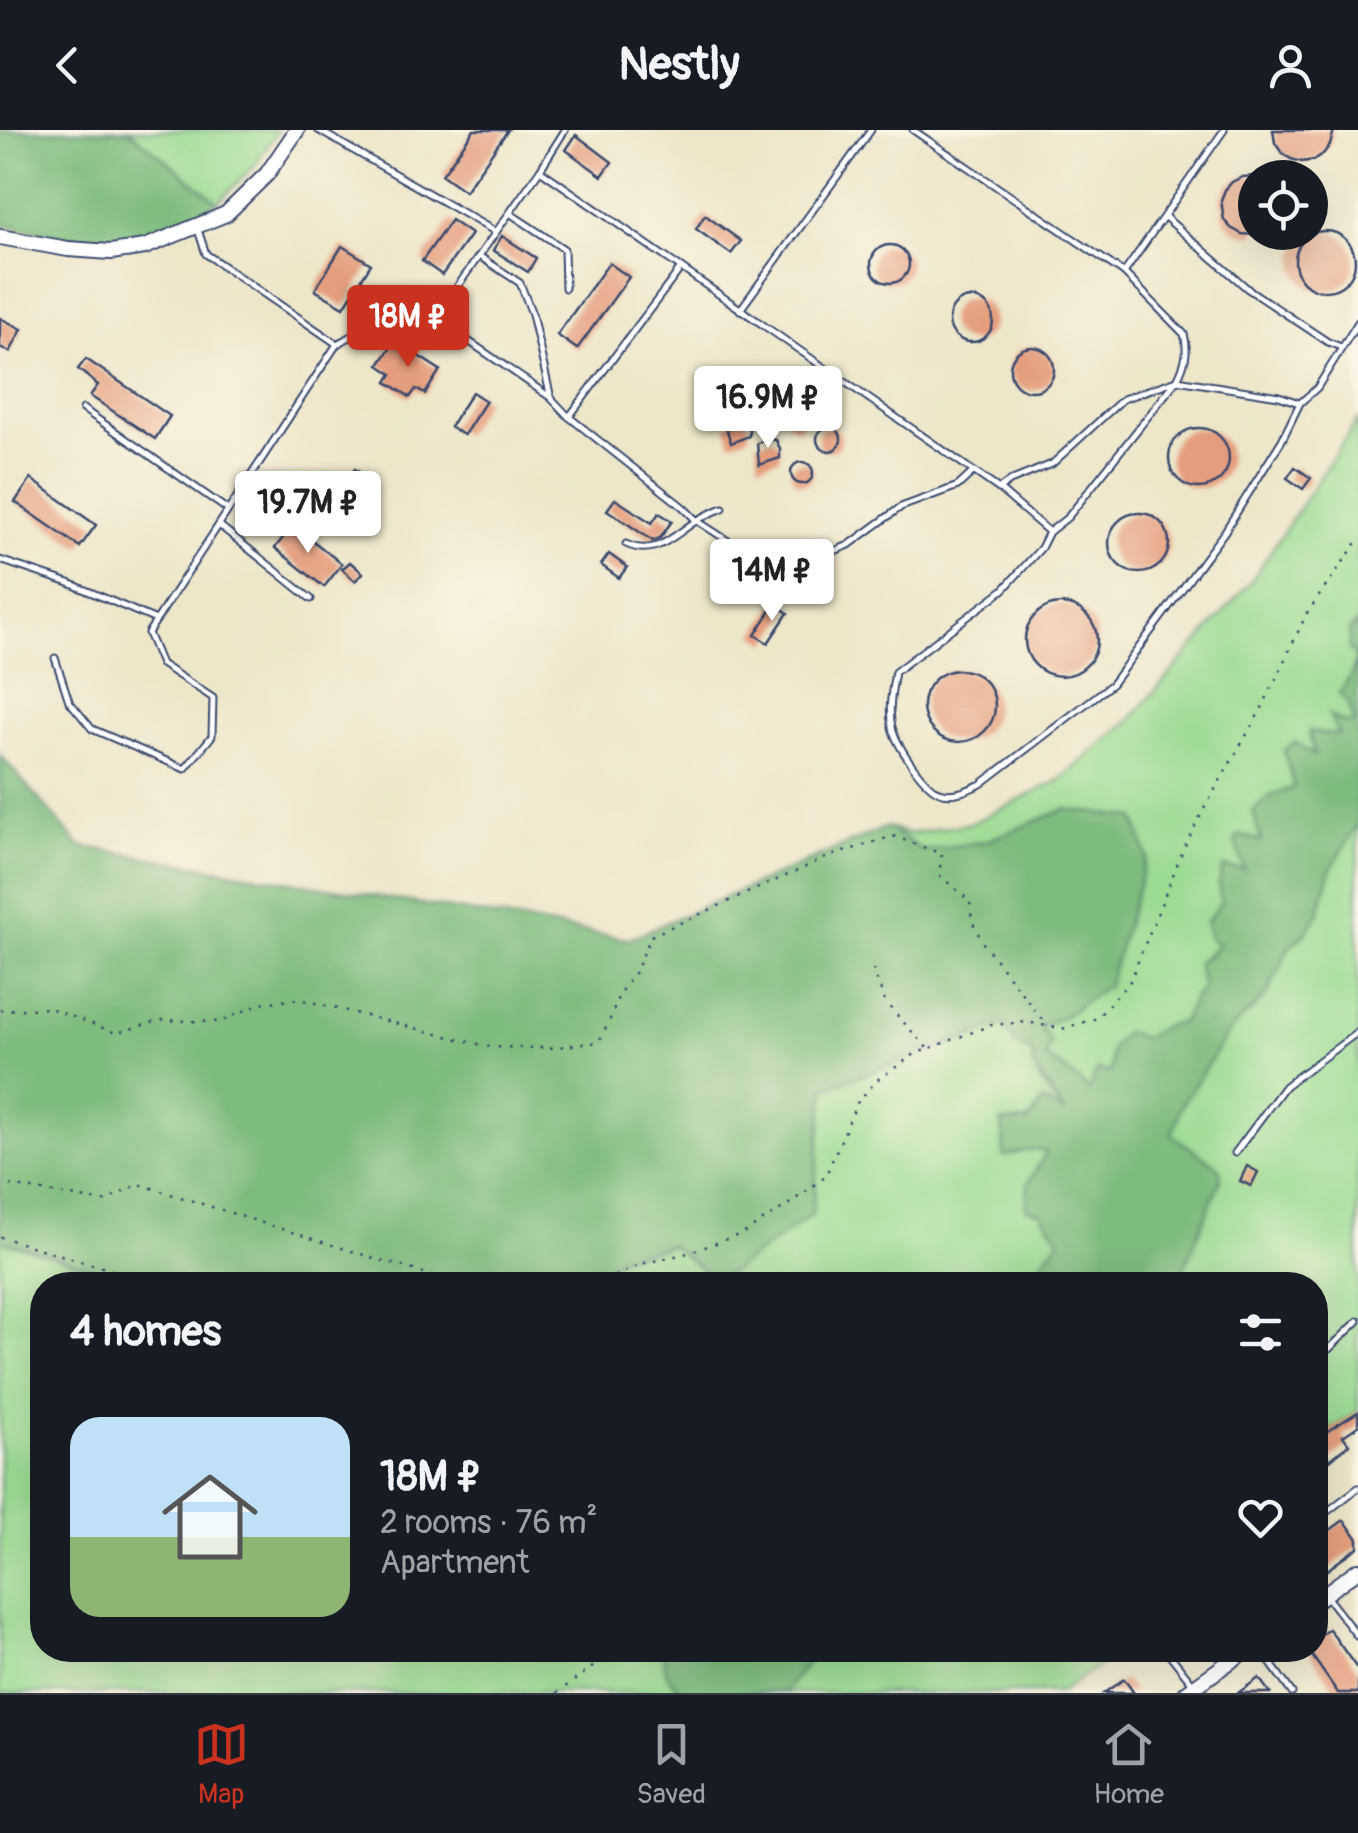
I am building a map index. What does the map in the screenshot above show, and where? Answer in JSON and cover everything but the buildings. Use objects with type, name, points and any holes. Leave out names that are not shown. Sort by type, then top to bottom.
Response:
[{"type":"street","points":[[0,237],[68,249],[112,252],[146,247],[226,214],[267,174],[297,130]]},
{"type":"street","points":[[1328,1592],[1358,1570]]},
{"type":"street","points":[[1191,1690],[1230,1662]]},
{"type":"lane","points":[[318,130],[496,232]]},
{"type":"lane","points":[[55,658],[69,702],[92,729],[184,770],[212,736],[213,698],[161,664],[148,633],[337,344],[370,326],[413,329],[435,318],[565,130]]},
{"type":"lane","points":[[740,310],[871,130]]},
{"type":"lane","points":[[913,130],[1124,273],[1184,334],[1187,345],[1186,362],[1177,380],[1068,517],[1049,532],[1041,548],[1002,590],[896,672],[890,695],[892,729],[920,779],[941,793],[962,792],[981,784],[1112,684],[1225,531],[1282,440],[1300,403],[1317,388],[1358,322]]},
{"type":"lane","points":[[1124,273],[1224,130]]},
{"type":"lane","points":[[540,170],[999,488],[1049,532]]},
{"type":"lane","points":[[510,213],[564,249],[566,288]]},
{"type":"lane","points":[[1164,217],[1248,289],[1341,347]]},
{"type":"lane","points":[[197,228],[206,254],[337,344]]},
{"type":"lane","points":[[480,256],[520,283],[532,314],[550,396]]},
{"type":"lane","points":[[569,418],[681,268]]},
{"type":"lane","points":[[435,318],[550,396],[569,418],[696,520],[779,574],[848,545],[900,507],[958,486],[973,472]]},
{"type":"lane","points":[[999,488],[1052,464],[1123,399],[1177,380],[1279,396],[1300,403]]},
{"type":"lane","points":[[82,410],[228,510]]},
{"type":"lane","points":[[626,544],[636,549],[662,547],[696,520],[723,508]]},
{"type":"lane","points":[[219,525],[311,599]]},
{"type":"lane","points":[[0,560],[69,583],[156,620]]},
{"type":"lane","points":[[1235,1153],[1285,1086],[1358,1032]]},
{"type":"lane","points":[[1329,1349],[1358,1321]]},
{"type":"lane","points":[[1328,1511],[1358,1488]]},
{"type":"lane","points":[[1328,1606],[1358,1637]]},
{"type":"lane","points":[[1174,1662],[1191,1690]]},
{"type":"lane","points":[[1270,1662],[1292,1693]]},
{"type":"path","points":[[622,1272],[744,1234],[826,1177],[857,1103],[877,1080],[915,1054],[990,1025],[1027,1022],[1062,1029],[1096,1018],[1130,981],[1184,848],[1206,805],[1262,708],[1307,613],[1358,541]]},
{"type":"path","points":[[0,1010],[50,1008],[116,1033],[162,1020],[221,1022],[262,1003],[299,999],[490,1047],[548,1048],[598,1042],[651,936],[828,857],[893,836],[942,854],[939,876],[970,901],[972,921],[983,943],[1048,1026]]},
{"type":"path","points":[[873,969],[885,1002],[928,1049]]},
{"type":"path","points":[[0,1183],[102,1202],[140,1184],[420,1272]]},
{"type":"path","points":[[0,1237],[118,1272]]},
{"type":"path","points":[[557,1693],[596,1662]]},
{"type":"green space","points":[[0,130],[128,130],[218,202],[178,228],[134,240],[90,240],[0,225]]},
{"type":"green space","points":[[128,130],[278,130],[254,167],[218,202]]},
{"type":"green space","points":[[1358,420],[1358,621],[1349,631],[1355,664],[1340,694],[1348,701],[1354,724],[1331,716],[1340,735],[1323,734],[1315,756],[1284,750],[1294,787],[1267,798],[1262,842],[1221,902],[1219,944],[1197,963],[1204,988],[1182,1022],[1143,1041],[1089,1090],[1045,1057],[1039,1027],[1063,1017],[1066,809],[987,841],[923,851],[887,827],[909,834],[972,823],[1060,780],[1129,721],[1251,581]]},
{"type":"green space","points":[[1358,622],[1358,658],[1349,650],[1349,631]]},
{"type":"green space","points":[[1358,658],[1358,824],[1331,868],[1318,915],[1290,946],[1266,996],[1229,1031],[1182,1104],[1172,1135],[1219,1167],[1221,1178],[1182,1272],[1039,1272],[1043,1260],[1060,1240],[1041,1213],[1026,1208],[1028,1183],[1047,1152],[1036,1149],[1004,1156],[1002,1122],[1028,1122],[1043,1101],[1065,1113],[1032,1064],[1033,1053],[1015,1043],[1004,1025],[825,1088],[812,1215],[731,1272],[705,1272],[671,1245],[620,1257],[604,1272],[105,1272],[0,1240],[0,755],[80,846],[629,939],[887,827],[923,851],[987,841],[1066,809],[1135,818],[1147,856],[1108,985],[1063,1017],[1040,1027],[1051,1041],[1045,1057],[1089,1090],[1097,1070],[1111,1072],[1111,1049],[1125,1032],[1145,1038],[1164,1026],[1182,1022],[1203,988],[1197,963],[1218,944],[1209,938],[1206,922],[1221,902],[1219,884],[1223,867],[1244,869],[1235,840],[1240,835],[1261,841],[1253,811],[1267,798],[1294,787],[1284,750],[1295,742],[1314,755],[1309,731],[1339,734],[1329,715],[1354,723],[1348,701],[1339,694]]},
{"type":"green space","points":[[1358,824],[1358,1412],[1328,1431],[1328,1272],[1182,1272],[1221,1178],[1171,1135],[1182,1104],[1229,1031],[1266,996],[1290,946],[1318,915],[1331,868]]},
{"type":"green space","points":[[1004,1025],[1015,1043],[1033,1053],[1039,1079],[1067,1117],[1002,1123],[1036,1149],[1047,1151],[1028,1183],[1041,1213],[1061,1240],[1043,1260],[1039,1272],[604,1272],[620,1257],[812,1215],[825,1088]]},
{"type":"green space","points":[[0,1240],[105,1272],[30,1272],[30,1662],[1105,1662],[1060,1693],[0,1693]]},
{"type":"green space","points":[[664,1662],[808,1662],[785,1692],[683,1693],[667,1675]]}]
